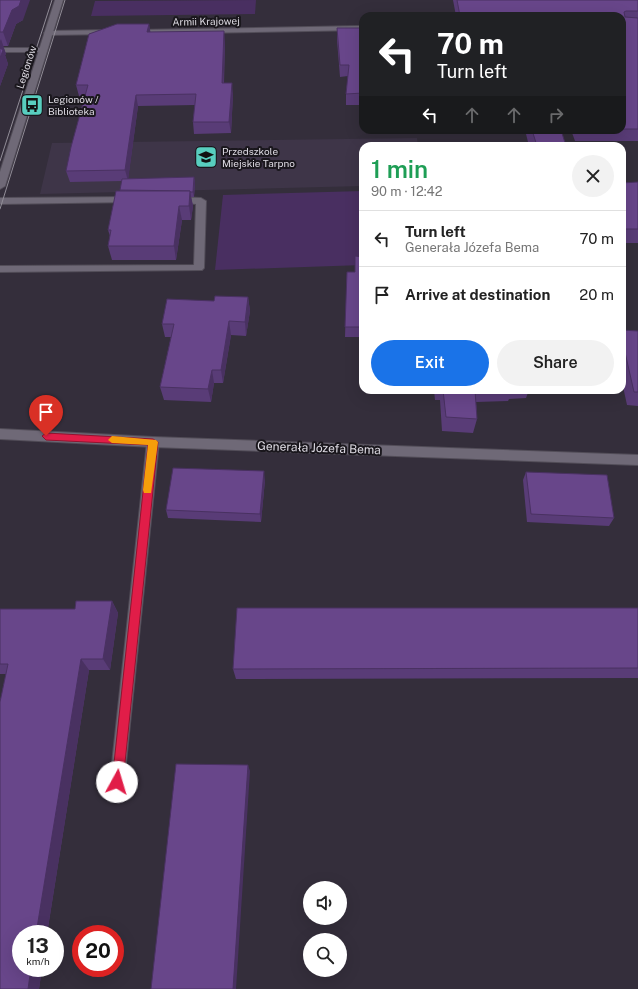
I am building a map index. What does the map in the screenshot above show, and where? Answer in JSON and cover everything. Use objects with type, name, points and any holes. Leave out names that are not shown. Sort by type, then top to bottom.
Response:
[{"type":"street","name":"Legionów","points":[[0,186],[59,0]]},
{"type":"street","name":"Armii Krajowej","points":[[48,33],[359,28]]},
{"type":"street","points":[[0,50],[43,50]]},
{"type":"street","points":[[0,201],[139,200]]},
{"type":"street","points":[[0,269],[199,268],[202,201],[170,200]]},
{"type":"street","name":"Generała Józefa Bema","points":[[0,434],[153,442],[638,460]]},
{"type":"street","points":[[117,782],[153,442]]},
{"type":"shaded area","points":[[256,0],[255,14],[91,16],[95,1]]},
{"type":"shaded area","name":"Przedszkole Miejskie Tarpno","points":[[417,138],[418,142],[359,142],[359,186],[40,194],[52,143]]},
{"type":"shaded area","points":[[359,191],[359,265],[215,270],[223,195]]},
{"type":"building","points":[[0,0],[21,0],[19,6],[12,10],[3,32],[0,32]]},
{"type":"building","points":[[457,0],[638,0],[638,11],[624,12],[459,12]]},
{"type":"building","points":[[626,17],[638,18],[638,129],[626,129]]},
{"type":"building","points":[[117,24],[149,24],[147,32],[224,31],[222,83],[232,83],[229,122],[193,122],[196,94],[136,95],[125,170],[66,171],[88,85],[76,85],[89,34]]},
{"type":"building","points":[[337,28],[359,28],[359,93],[346,94],[349,65],[340,65]]},
{"type":"building","points":[[0,48],[3,50],[0,58]]},
{"type":"building","points":[[533,134],[562,134],[565,142],[536,142]]},
{"type":"building","points":[[194,177],[193,192],[120,190],[122,179]]},
{"type":"building","points":[[638,182],[638,229],[626,229],[626,183]]},
{"type":"building","points":[[116,191],[190,191],[189,206],[179,206],[174,246],[108,246],[111,230],[108,230]]},
{"type":"building","points":[[355,256],[359,256],[359,327],[345,327],[347,272],[355,272]]},
{"type":"building","points":[[215,296],[248,297],[245,322],[229,321],[221,370],[212,370],[208,389],[160,387],[174,324],[162,324],[167,299],[214,301]]},
{"type":"building","points":[[626,330],[638,331],[638,392],[634,392],[626,357]]},
{"type":"building","points":[[443,394],[475,394],[477,419],[446,417]]},
{"type":"building","points":[[173,468],[264,471],[260,514],[166,510]]},
{"type":"building","points":[[526,472],[607,475],[614,518],[531,514]]},
{"type":"building","points":[[76,601],[112,601],[103,659],[81,659],[37,925],[12,925],[12,977],[30,977],[28,989],[0,989],[0,702],[8,664],[0,664],[0,609],[75,609]]},
{"type":"building","points":[[237,608],[638,608],[638,668],[233,669]]},
{"type":"building","points":[[176,764],[248,765],[233,989],[151,989]]},
{"type":"tram line","points":[[0,161],[52,0]]},
{"type":"tram line","points":[[0,209],[65,0]]},
{"type":"slow traffic","points":[[112,440],[153,442],[147,490]]},
{"type":"place","name":"Legionów / Biblioteka","points":[[32,105]]},
{"type":"place","name":"Przedszkole Miejskie Tarpno","points":[[206,157]]},
{"type":"route","points":[[46,436],[153,442],[117,782]]}]
